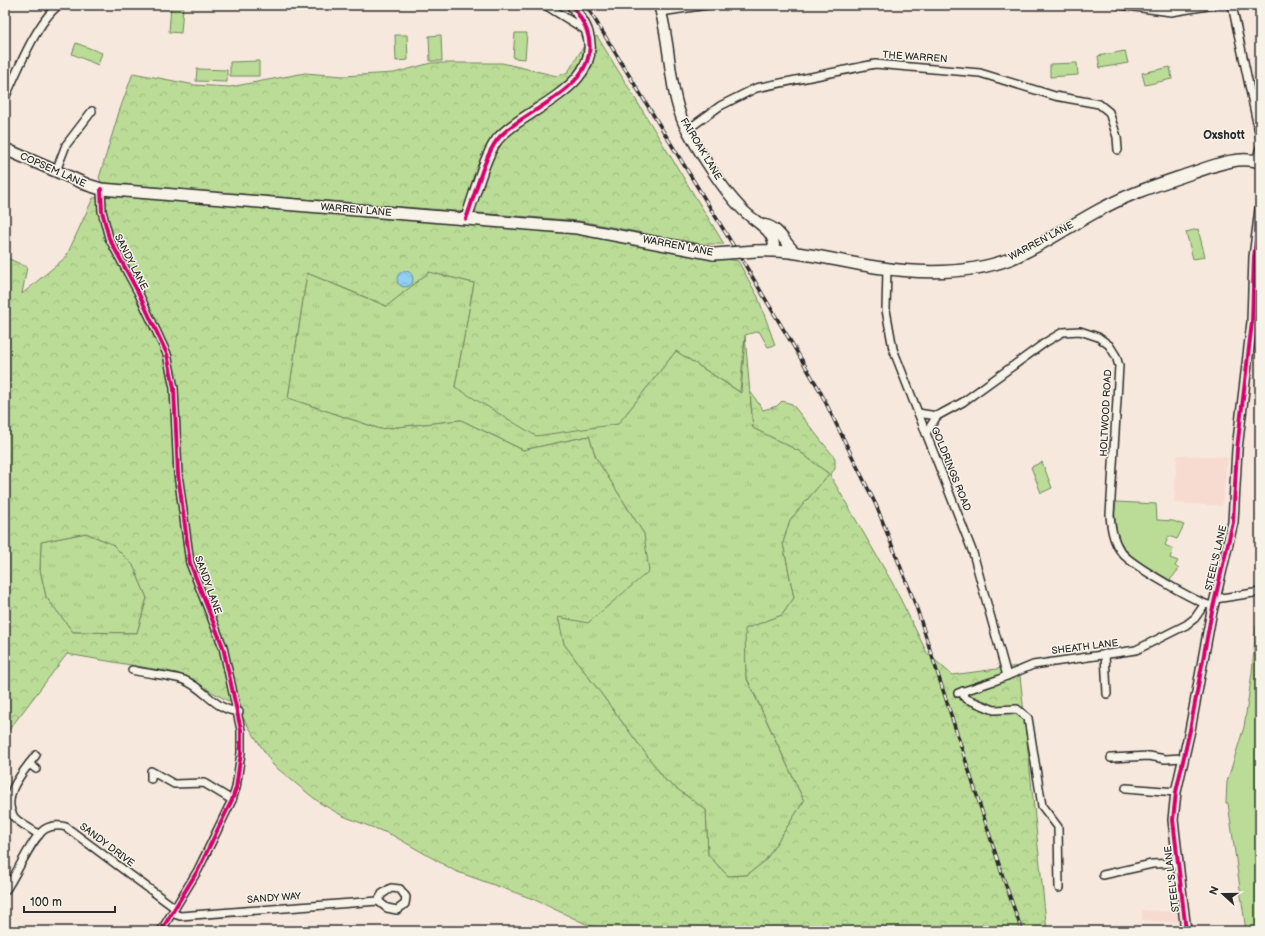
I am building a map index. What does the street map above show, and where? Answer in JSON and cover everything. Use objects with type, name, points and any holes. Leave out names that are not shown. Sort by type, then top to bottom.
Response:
[{"type":"main road","points":[[466,220],[490,153],[498,139],[566,90],[584,68],[589,58],[591,48],[587,31],[572,5]]},
{"type":"main road","name":"FAIROAK LANE","points":[[660,9],[665,28],[678,111],[687,130],[733,199],[750,217],[760,223],[773,239],[774,251]]},
{"type":"main road","name":"COPSEM LANE","points":[[5,149],[56,172],[101,189]]},
{"type":"main road","name":"WARREN LANE","points":[[101,189],[577,228],[714,254],[774,251],[796,253],[887,269],[932,273],[996,263],[1018,256],[1105,207],[1132,194],[1220,164],[1247,160],[1258,162]]},
{"type":"main road","points":[[760,223],[774,228],[790,248],[796,253]]},
{"type":"street","points":[[5,98],[39,30],[51,12],[59,5]]},
{"type":"street","points":[[545,5],[587,31]]},
{"type":"street","points":[[660,9],[707,5]]},
{"type":"street","points":[[1120,5],[1171,12],[1214,5]]},
{"type":"street","points":[[1232,5],[1260,137]]},
{"type":"street","name":"THE WARREN","points":[[687,130],[720,106],[756,88],[874,64],[980,73],[1055,96],[1099,104],[1109,112],[1117,137],[1118,150]]},
{"type":"street","points":[[56,172],[66,145],[92,111]]},
{"type":"street","points":[[1258,162],[1260,148]]},
{"type":"street","name":"SANDY LANE","points":[[101,189],[102,211],[109,238],[138,292],[167,354],[174,388],[178,474],[190,563],[223,647],[242,730],[242,753],[236,788],[232,800],[198,870],[161,931]]},
{"type":"street","name":"STEEL'S LANE","points":[[1186,931],[1173,820],[1176,792],[1211,603],[1233,522],[1238,436],[1252,322],[1254,257],[1260,209]]},
{"type":"street","name":"GOLDRINGS ROAD","points":[[887,269],[885,287],[889,332],[893,349],[973,553],[1007,676]]},
{"type":"street","name":"HOLTWOOD ROAD","points":[[926,433],[937,416],[963,402],[1046,342],[1064,332],[1074,330],[1098,337],[1109,345],[1116,356],[1120,375],[1110,515],[1113,536],[1123,554],[1129,559],[1211,603]]},
{"type":"street","points":[[918,413],[937,416]]},
{"type":"street","points":[[1211,603],[1260,592]]},
{"type":"street","name":"SHEATH LANE","points":[[1059,888],[1058,827],[1042,806],[1028,718],[1017,709],[994,710],[964,697],[960,692],[1007,676],[1033,665],[1136,650],[1168,635],[1195,618],[1211,603]]},
{"type":"street","points":[[1105,654],[1107,694]]},
{"type":"street","points":[[132,670],[184,680],[205,693],[221,708],[239,712]]},
{"type":"street","points":[[36,755],[12,787],[8,798],[10,809],[15,817],[39,835]]},
{"type":"street","points":[[1111,758],[1149,756],[1165,760],[1183,758]]},
{"type":"street","points":[[29,764],[36,769]]},
{"type":"street","points":[[151,779],[151,771],[174,784],[204,783],[232,800]]},
{"type":"street","points":[[1126,788],[1176,792]]},
{"type":"street","name":"SANDY DRIVE","points":[[5,891],[39,835],[45,829],[56,825],[66,827],[173,910]]},
{"type":"street","points":[[1103,875],[1152,864],[1178,863]]},
{"type":"street","name":"SANDY WAY","points":[[173,910],[180,916],[378,901]]},
{"type":"shaded area","points":[[1177,455],[1228,457],[1222,506],[1174,503]]},
{"type":"shaded area","points":[[1142,910],[1178,912],[1180,923],[1142,920]]},
{"type":"green space","points":[[171,6],[183,7],[181,33],[169,32]]},
{"type":"green space","points":[[515,33],[527,33],[525,59],[513,58]]},
{"type":"green space","points":[[395,35],[407,35],[408,60],[396,61]]},
{"type":"green space","points":[[441,35],[442,61],[430,61],[429,36]]},
{"type":"green space","points":[[597,36],[724,244],[701,244],[580,221],[102,183],[99,178],[119,112],[133,73],[195,85],[230,87],[305,73],[343,76],[394,73],[431,63],[502,63],[557,76],[568,72],[587,41]]},
{"type":"green space","points":[[76,43],[102,53],[98,65],[72,54]]},
{"type":"green space","points":[[1125,51],[1128,63],[1100,68],[1098,56]]},
{"type":"green space","points":[[259,61],[259,76],[230,76],[230,62]]},
{"type":"green space","points":[[1077,63],[1078,75],[1050,77],[1050,64]]},
{"type":"green space","points":[[1170,67],[1172,79],[1145,85],[1142,73]]},
{"type":"green space","points":[[197,69],[227,70],[227,82],[196,81]]},
{"type":"green space","points":[[117,196],[576,234],[738,261],[758,297],[775,345],[768,347],[759,331],[745,335],[740,392],[676,351],[618,424],[536,436],[455,387],[474,283],[429,272],[387,306],[307,273],[288,398],[380,429],[461,420],[523,450],[589,436],[596,458],[644,534],[649,571],[588,623],[558,617],[564,644],[666,781],[706,810],[708,855],[728,876],[747,875],[765,861],[804,801],[746,676],[745,629],[782,615],[794,598],[783,543],[790,520],[829,474],[799,451],[753,428],[750,391],[763,410],[777,406],[782,401],[792,404],[835,458],[835,469],[830,475],[893,584],[927,653],[952,675],[1019,666],[1047,931],[609,931],[588,925],[533,899],[455,871],[392,835],[343,816],[320,803],[273,765],[234,704],[177,673],[67,654],[5,735],[5,257],[27,267],[22,294],[66,257],[93,198]],"holes":[[[86,533],[112,544],[133,565],[147,598],[137,633],[73,632],[46,597],[40,570],[41,542]]]},
{"type":"green space","points":[[1198,229],[1205,257],[1193,259],[1186,232]]},
{"type":"green space","points":[[429,272],[474,283],[455,387],[618,424],[676,351],[741,393],[745,336],[753,428],[799,451],[829,474],[790,520],[783,543],[794,598],[782,615],[746,629],[746,677],[804,801],[765,861],[747,875],[728,876],[708,855],[706,810],[666,781],[564,644],[558,617],[644,534],[596,458],[589,436],[523,450],[461,420],[380,429],[288,398],[307,273],[386,306]]},
{"type":"green space","points":[[1042,462],[1052,488],[1041,493],[1031,467]]},
{"type":"green space","points":[[1116,502],[1156,504],[1157,520],[1173,521],[1184,525],[1177,539],[1169,536],[1165,545],[1173,549],[1170,558],[1178,561],[1175,566],[1179,569],[1170,580],[1135,558],[1121,543],[1117,534],[1115,523]]},
{"type":"green space","points":[[86,533],[112,544],[133,565],[147,598],[137,633],[73,632],[46,597],[40,570],[41,542]]},
{"type":"green space","points":[[1260,625],[1260,931],[1246,931],[1228,803],[1226,803],[1227,782],[1244,727],[1252,673],[1256,626]]},
{"type":"water","points":[[402,271],[408,271],[413,276],[411,285],[408,287],[402,287],[397,282],[397,276]]},
{"type":"railway","points":[[586,5],[744,263],[819,389],[876,505],[916,606],[1004,880],[1022,931]]},
{"type":"cycle path","points":[[466,219],[484,167],[492,147],[497,140],[509,128],[574,82],[585,67],[590,50],[587,31],[572,5]]},
{"type":"cycle path","points":[[101,189],[102,211],[109,238],[138,292],[167,354],[174,388],[178,474],[190,563],[223,647],[241,730],[241,753],[236,788],[232,800],[198,870],[161,931]]},
{"type":"cycle path","points":[[1186,931],[1173,820],[1176,792],[1190,730],[1211,616],[1233,522],[1237,449],[1252,322],[1254,257],[1260,209]]},
{"type":"district","name":"Oxshott","points":[[1224,135]]}]
